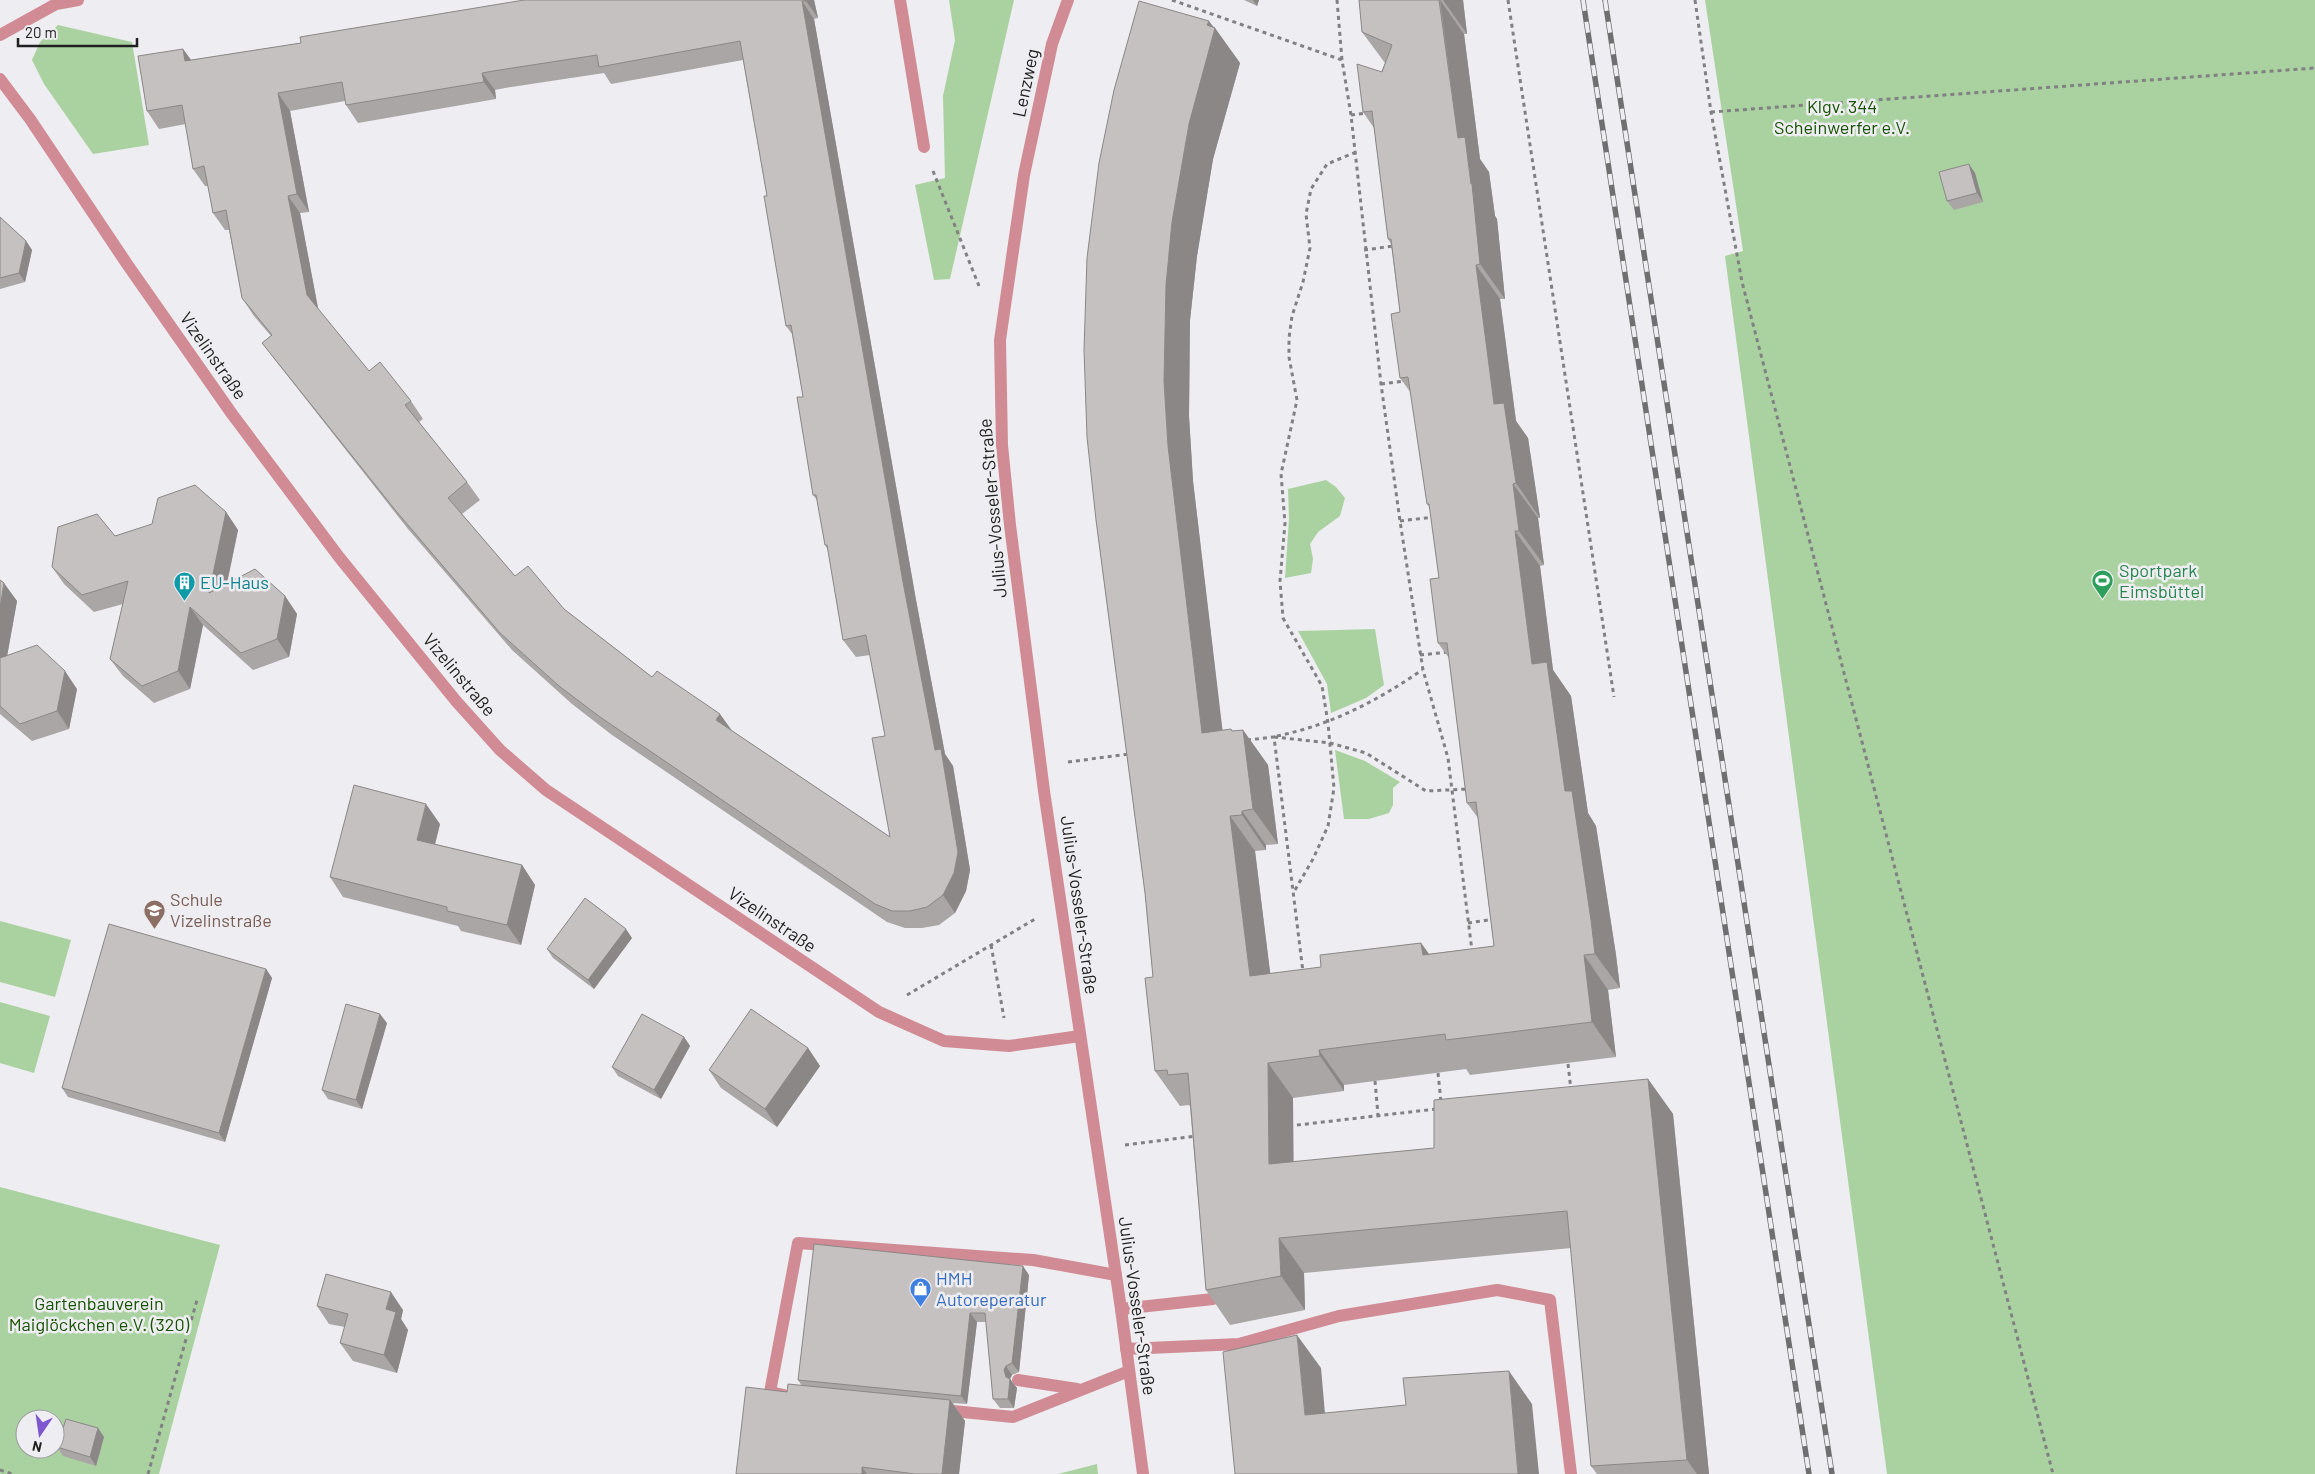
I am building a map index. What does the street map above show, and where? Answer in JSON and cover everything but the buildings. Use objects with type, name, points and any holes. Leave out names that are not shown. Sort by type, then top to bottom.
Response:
[{"type":"street","points":[[0,35],[56,4],[78,0]]},
{"type":"street","points":[[900,0],[924,147]]},
{"type":"street","name":"Lenzweg","points":[[1024,175],[1052,44],[1068,0]]},
{"type":"street","name":"Vizelinstraße","points":[[0,79],[30,119],[127,264],[232,414],[339,556],[456,702],[500,750],[546,790],[879,1012],[944,1041],[1009,1046],[1080,1036]]},
{"type":"street","name":"Julius-Vosseler-Straße","points":[[1024,175],[1000,340],[1002,445],[1010,525],[1041,765],[1116,1275],[1143,1474]]},
{"type":"street","points":[[801,1397],[770,1392],[798,1243],[1033,1260],[1116,1275]]},
{"type":"street","points":[[1126,1349],[1239,1344],[1340,1316],[1497,1290],[1550,1300],[1571,1474]]},
{"type":"street","points":[[1121,1310],[1213,1299]]},
{"type":"street","points":[[926,1409],[1013,1417],[1129,1371]]},
{"type":"street","points":[[1018,1380],[1080,1390]]},
{"type":"path","points":[[1172,0],[1342,60]]},
{"type":"path","points":[[1337,0],[1342,60],[1351,115],[1364,250],[1400,521],[1422,670],[1448,758],[1472,956]]},
{"type":"path","points":[[1508,0],[1614,697]]},
{"type":"path","points":[[1695,0],[1711,112],[1742,282],[2053,1474]]},
{"type":"path","points":[[1711,112],[2315,68]]},
{"type":"path","points":[[1351,115],[1375,112]]},
{"type":"path","points":[[924,147],[982,294]]},
{"type":"path","points":[[1294,890],[1314,859],[1328,826],[1334,788],[1328,723],[1322,686],[1283,618],[1280,581],[1285,523],[1281,474],[1297,400],[1289,357],[1289,338],[1292,316],[1303,282],[1310,248],[1306,214],[1311,189],[1327,164],[1354,153]]},
{"type":"path","points":[[1364,250],[1400,246]]},
{"type":"path","points":[[1381,384],[1409,380]]},
{"type":"path","points":[[1400,521],[1439,517]]},
{"type":"path","points":[[1420,655],[1459,651]]},
{"type":"path","points":[[1245,740],[1274,737],[1308,730],[1328,723],[1396,688],[1422,670]]},
{"type":"path","points":[[1274,737],[1330,743],[1366,753],[1426,791],[1470,789]]},
{"type":"path","points":[[1274,737],[1304,978]]},
{"type":"path","points":[[1041,765],[1138,753]]},
{"type":"path","points":[[879,1012],[1061,903]]},
{"type":"path","points":[[1468,923],[1504,918]]},
{"type":"path","points":[[991,945],[1009,1046]]},
{"type":"path","points":[[1568,1064],[1572,1093]]},
{"type":"path","points":[[1281,1126],[1442,1108],[1438,1073]]},
{"type":"path","points":[[1375,1081],[1378,1115]]},
{"type":"path","points":[[1097,1148],[1204,1136]]},
{"type":"path","points":[[148,1474],[197,1300]]},
{"type":"path","points":[[0,1470],[12,1474]]},
{"type":"green space","points":[[949,0],[1014,0],[950,279],[934,280],[915,185],[945,178],[943,96],[955,40]]},
{"type":"green space","name":"Sportpark Eimsbüttel","points":[[1705,0],[2315,0],[2315,1474],[1887,1474],[1725,256],[1743,251]]},
{"type":"green space","points":[[58,25],[132,42],[149,145],[93,154],[44,84],[32,60],[40,42]]},
{"type":"green space","points":[[1326,480],[1336,487],[1345,498],[1340,516],[1318,532],[1310,544],[1313,559],[1311,573],[1285,578],[1289,519],[1288,489]]},
{"type":"green space","points":[[1375,629],[1384,685],[1366,698],[1331,713],[1327,684],[1298,631]]},
{"type":"green space","points":[[1335,750],[1365,761],[1400,782],[1393,788],[1393,805],[1389,813],[1369,819],[1344,819]]},
{"type":"green space","points":[[0,921],[71,940],[55,997],[0,982]]},
{"type":"green space","points":[[0,1002],[50,1016],[34,1073],[0,1063]]},
{"type":"green space","name":"Gartenbauverein Maiglöckchen e.V. (320)","points":[[0,1187],[220,1245],[159,1474],[0,1474]]},
{"type":"green space","points":[[1097,1464],[1098,1474],[1058,1474]]},
{"type":"railway","points":[[1583,0],[1809,1474]]},
{"type":"railway","points":[[1605,0],[1832,1474]]},
{"type":"place","name":"Sportpark Eimsbüttel","points":[[2103,600]]},
{"type":"place","name":"EU-Haus","points":[[184,602]]},
{"type":"place","name":"Schule Vizelinstraße","points":[[154,929]]},
{"type":"place","name":"HMH Autoreperatur","points":[[920,1308]]},
{"type":"park label","name":"Klgv. 344 Scheinwerfer e.V.","points":[[1842,117]]}]
